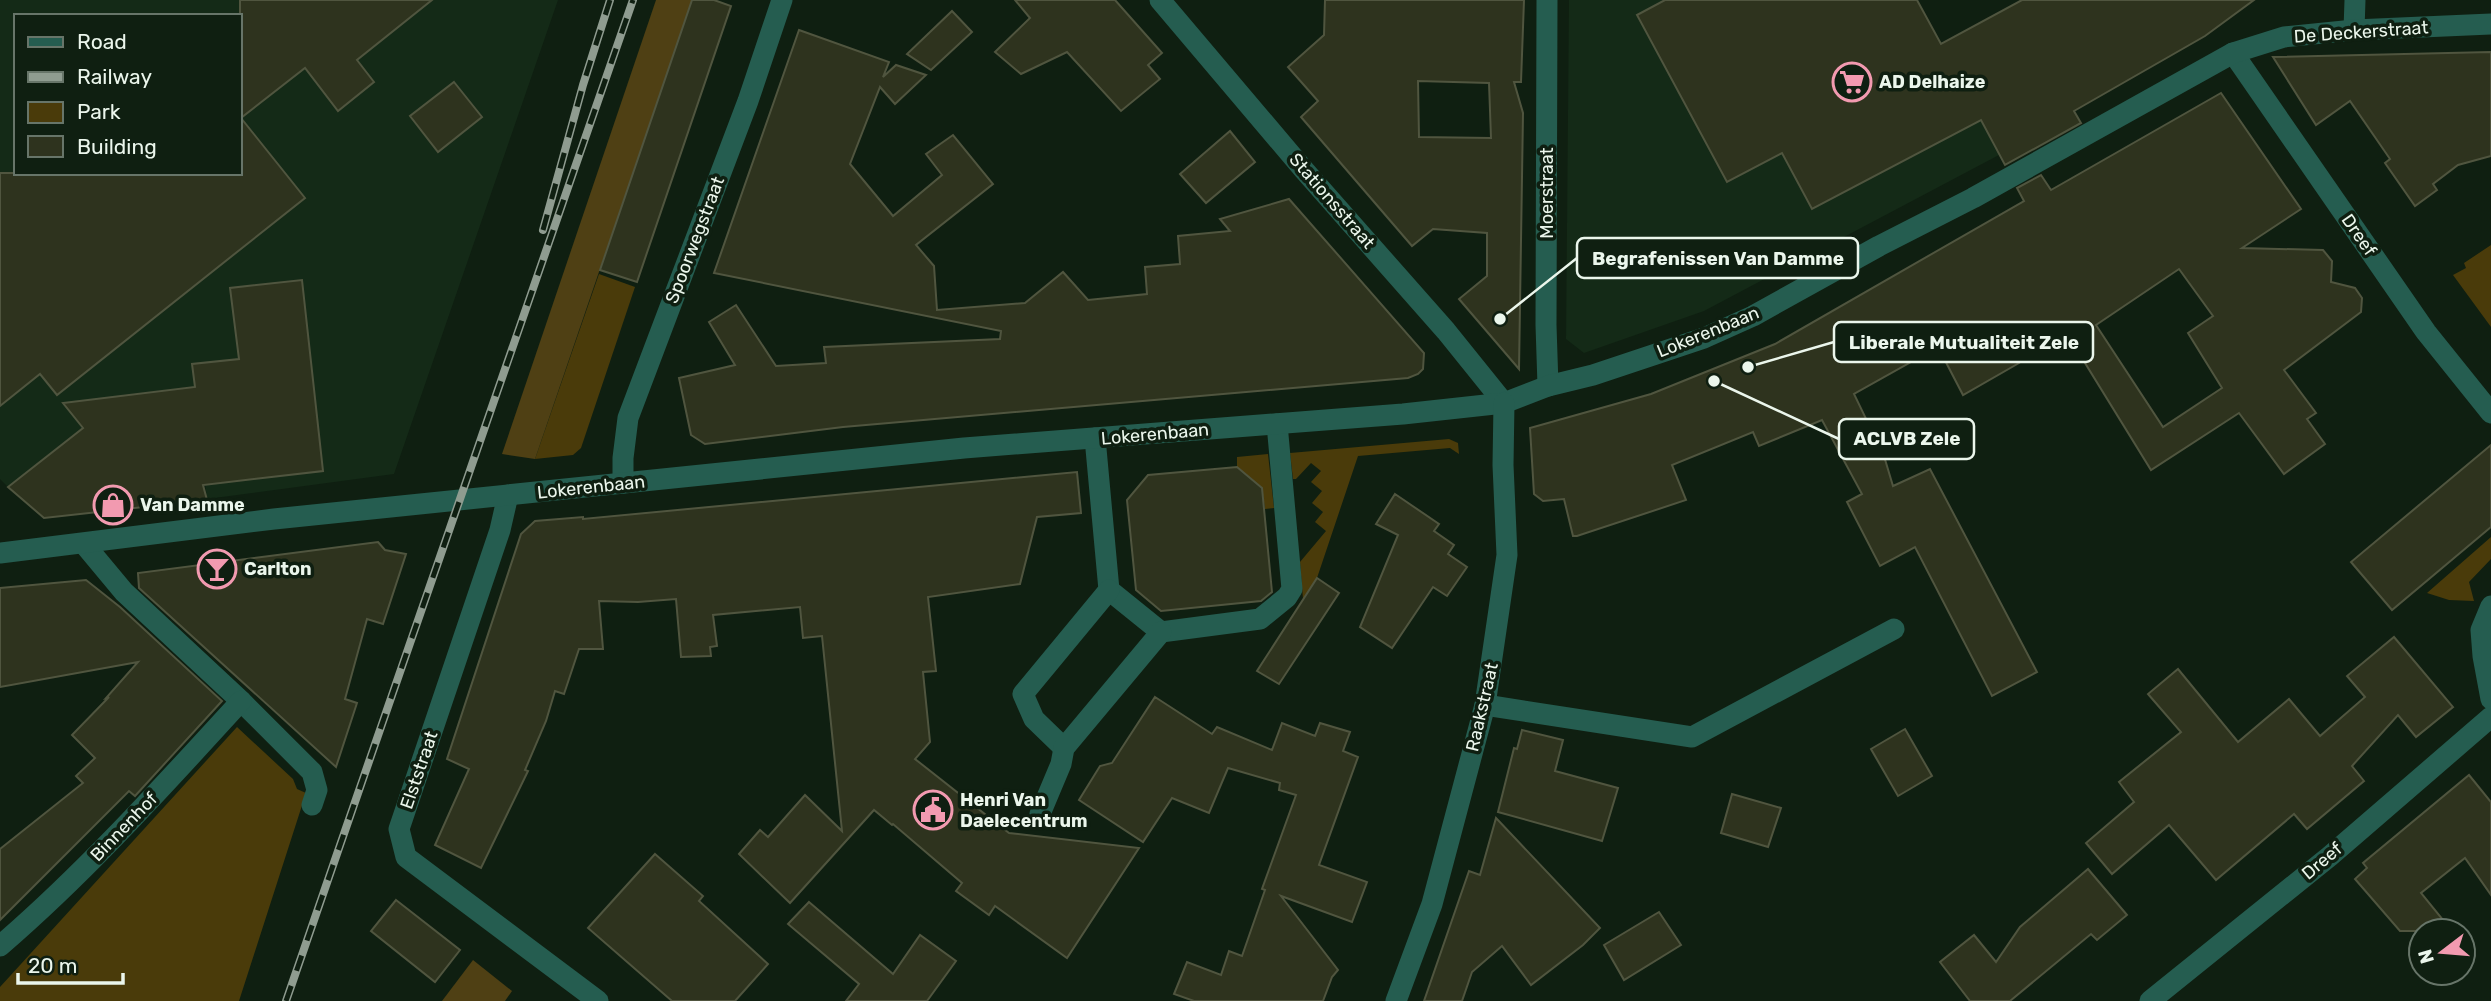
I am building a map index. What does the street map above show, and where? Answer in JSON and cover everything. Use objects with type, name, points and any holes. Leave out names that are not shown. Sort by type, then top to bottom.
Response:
[{"type":"street","name":"Spoorwegstraat","points":[[623,484],[628,418],[748,101],[782,0]]},
{"type":"street","name":"Stationsstraat","points":[[1160,0],[1304,170],[1446,331],[1504,403]]},
{"type":"street","name":"Moerstraat","points":[[1547,0],[1546,325],[1549,386]]},
{"type":"street","points":[[2354,30],[2355,0]]},
{"type":"street","name":"De Deckerstraat","points":[[2233,53],[2284,37],[2354,30],[2491,24]]},
{"type":"street","name":"Lokerenbaan","points":[[0,553],[274,519],[964,448],[1402,414],[1504,403],[1549,386],[1593,375],[1704,338],[1753,316],[1879,246],[1973,198],[2233,53]]},
{"type":"street","name":"Dreef","points":[[2233,53],[2426,332],[2491,413]]},
{"type":"street","name":"Raakstraat","points":[[1395,1001],[1432,904],[1485,705],[1507,555],[1503,465],[1504,403]]},
{"type":"street","points":[[1040,814],[1061,764],[1064,747],[1161,632],[1260,620],[1287,597],[1292,589],[1277,424]]},
{"type":"street","points":[[1064,747],[1034,719],[1023,694],[1109,590],[1095,439]]},
{"type":"street","name":"Elststraat","points":[[509,495],[500,530],[400,829],[406,857],[598,1001]]},
{"type":"street","points":[[84,544],[124,592],[241,701],[312,772],[317,790],[312,805]]},
{"type":"street","points":[[1109,590],[1161,632]]},
{"type":"street","points":[[2491,606],[2481,630],[2491,699]]},
{"type":"street","points":[[1485,705],[1692,737],[1894,629]]},
{"type":"street","name":"Binnenhof","points":[[0,946],[49,904],[134,818],[241,701]]},
{"type":"street","name":"Dreef","points":[[2150,1001],[2330,856],[2491,717]]},
{"type":"shaded area","points":[[0,0],[558,0],[394,474],[207,499],[193,387],[123,395],[8,487],[0,479]]},
{"type":"shaded area","points":[[656,0],[692,0],[535,459],[502,454]]},
{"type":"shaded area","points":[[1569,0],[1917,0],[1999,155],[1704,311],[1584,353],[1566,339]]},
{"type":"shaded area","points":[[473,960],[512,991],[505,1001],[442,1001]]},
{"type":"green space","points":[[2491,245],[2491,327],[2453,275],[2466,268],[2464,263]]},
{"type":"green space","points":[[599,274],[635,287],[581,448],[573,455],[535,459]]},
{"type":"green space","points":[[1449,439],[1458,443],[1459,454],[1450,448],[1358,456],[1317,578],[1303,599],[1300,562],[1326,531],[1315,522],[1323,512],[1312,503],[1322,491],[1311,482],[1321,471],[1311,463],[1293,479],[1290,453]]},
{"type":"green space","points":[[1268,454],[1274,508],[1265,509],[1262,488],[1237,467],[1237,457]]},
{"type":"green space","points":[[2491,537],[2491,559],[2469,582],[2474,601],[2449,600],[2427,593]]},
{"type":"green space","points":[[237,727],[293,779],[297,789],[306,793],[239,1001],[0,1001],[0,987]]},
{"type":"building","points":[[240,0],[432,0],[357,60],[374,82],[338,111],[305,68],[242,117]]},
{"type":"building","points":[[692,0],[714,0],[731,6],[637,282],[600,270]]},
{"type":"building","points":[[1015,0],[1115,0],[1162,53],[1148,65],[1160,79],[1121,111],[1067,52],[1021,74],[995,52],[1030,18]]},
{"type":"building","points":[[1325,0],[1524,0],[1521,82],[1514,82],[1523,113],[1519,369],[1459,299],[1487,276],[1487,233],[1433,229],[1412,246],[1301,117],[1318,101],[1288,67],[1324,35]],"holes":[[[1418,81],[1489,83],[1491,138],[1419,137]]]},
{"type":"building","points":[[1665,0],[1917,0],[1941,44],[2022,0],[2254,0],[2205,36],[2074,111],[2081,123],[2005,165],[1981,120],[1812,209],[1782,153],[1727,182],[1637,15]]},
{"type":"building","points":[[952,11],[972,32],[931,70],[907,54]]},
{"type":"building","points":[[799,30],[889,62],[883,77],[896,65],[926,75],[895,104],[880,87],[850,164],[893,216],[942,175],[926,154],[953,135],[993,184],[916,245],[934,266],[937,310],[1025,303],[1063,272],[1088,300],[1147,294],[1145,267],[1180,264],[1178,236],[1230,231],[1220,219],[1289,199],[1424,353],[1423,369],[1408,378],[843,427],[705,444],[691,435],[679,378],[735,365],[709,322],[736,305],[776,366],[826,363],[824,347],[1000,339],[1001,331],[714,273]]},
{"type":"building","points":[[2491,52],[2491,156],[2458,165],[2433,184],[2437,190],[2415,206],[2385,163],[2390,159],[2350,101],[2316,125],[2273,57]]},
{"type":"building","points":[[454,82],[482,117],[438,152],[410,116]]},
{"type":"building","points":[[2221,93],[2301,209],[2242,248],[2323,250],[2332,261],[2331,282],[2355,288],[2362,298],[2361,312],[2284,370],[2316,413],[2307,419],[2325,444],[2284,474],[2239,413],[2151,470],[2064,329],[2016,359],[2019,363],[1963,395],[1938,347],[1854,394],[1884,456],[1893,486],[1930,469],[2037,672],[1992,696],[1915,547],[1880,566],[1847,502],[1862,494],[1822,420],[1759,446],[1753,432],[1672,465],[1686,500],[1577,536],[1573,536],[1564,499],[1543,501],[1534,494],[1530,428],[1651,394],[1775,344],[2024,201],[2017,188],[2041,175],[2051,190]],"holes":[[[2179,269],[2213,316],[2188,333],[2222,388],[2163,427],[2096,325]]]},
{"type":"building","points":[[242,119],[305,198],[57,395],[40,374],[0,406],[0,173],[242,175]]},
{"type":"building","points":[[1230,131],[1255,162],[1206,203],[1180,174]]},
{"type":"building","points":[[302,280],[323,471],[203,485],[207,500],[44,518],[8,487],[83,428],[63,403],[195,387],[192,364],[239,359],[230,288]]},
{"type":"building","points":[[2491,445],[2491,527],[2392,610],[2351,562]]},
{"type":"building","points":[[1237,467],[1262,488],[1272,592],[1261,601],[1161,611],[1136,590],[1127,500],[1148,475]]},
{"type":"building","points":[[1077,472],[1081,513],[1037,517],[1020,584],[928,597],[936,671],[923,672],[930,742],[915,759],[1009,833],[1139,848],[1067,958],[995,906],[989,915],[956,891],[962,883],[874,810],[790,903],[739,854],[760,830],[768,837],[805,795],[842,831],[822,636],[803,638],[800,607],[713,615],[717,646],[710,647],[711,656],[681,657],[676,599],[599,601],[603,649],[579,649],[564,694],[555,691],[546,721],[525,770],[528,771],[481,868],[435,845],[469,769],[447,759],[521,534],[535,521],[583,519]]},
{"type":"building","points":[[1395,494],[1439,524],[1434,531],[1454,545],[1448,554],[1467,567],[1447,596],[1433,587],[1392,648],[1360,627],[1398,535],[1376,524]]},
{"type":"building","points":[[378,542],[385,550],[406,554],[383,624],[367,619],[345,699],[357,703],[336,767],[139,588],[138,573]]},
{"type":"building","points":[[1317,578],[1339,593],[1279,684],[1257,671]]},
{"type":"building","points":[[86,580],[120,607],[222,701],[135,796],[129,791],[0,920],[0,849],[83,783],[76,776],[95,758],[72,735],[138,662],[0,687],[0,588]]},
{"type":"building","points":[[2394,637],[2453,707],[2416,737],[2398,715],[2352,766],[2364,781],[2307,829],[2294,814],[2216,880],[2169,825],[2112,874],[2086,843],[2134,802],[2119,782],[2181,732],[2148,694],[2178,669],[2238,742],[2289,699],[2320,736],[2365,697],[2347,676]]},
{"type":"building","points":[[1155,697],[1212,734],[1217,727],[1272,750],[1282,723],[1315,736],[1320,723],[1350,732],[1343,751],[1358,757],[1319,865],[1367,882],[1352,922],[1281,896],[1338,970],[1332,977],[1323,1001],[1194,1001],[1174,994],[1187,962],[1221,975],[1229,951],[1242,956],[1265,890],[1262,889],[1296,795],[1279,790],[1280,783],[1228,768],[1209,813],[1172,798],[1143,842],[1079,800],[1100,766],[1112,763]]},
{"type":"building","points":[[1905,729],[1932,776],[1898,796],[1871,749]]},
{"type":"building","points":[[1522,730],[1563,740],[1555,771],[1618,788],[1602,841],[1498,812],[1514,748],[1517,749]]},
{"type":"building","points":[[2469,775],[2491,802],[2491,895],[2465,858],[2421,893],[2441,917],[2407,917],[2407,931],[2400,931],[2355,879],[2367,868],[2363,863]]},
{"type":"building","points":[[1732,794],[1781,808],[1768,847],[1721,833]]},
{"type":"building","points":[[1496,818],[1600,928],[1583,945],[1531,985],[1502,946],[1472,972],[1462,1001],[1424,1001],[1469,871],[1480,875]]},
{"type":"building","points":[[655,854],[703,896],[699,901],[768,964],[735,1001],[672,1001],[588,928]]},
{"type":"building","points":[[2088,869],[2127,915],[2097,940],[2091,934],[2010,1001],[1970,1001],[1940,962],[1974,935],[1996,962],[2020,927]]},
{"type":"building","points":[[396,900],[460,950],[435,982],[371,931]]},
{"type":"building","points":[[809,902],[893,974],[920,935],[956,961],[927,1001],[846,1001],[859,984],[788,924]]},
{"type":"building","points":[[1659,912],[1681,945],[1624,980],[1604,945]]},
{"type":"railway","points":[[543,230],[583,85],[610,0]]},
{"type":"railway","points":[[286,1001],[633,0]]},
{"type":"place","name":"AD Delhaize","points":[[1852,82]]},
{"type":"place","name":"Begrafenissen Van Damme","points":[[1500,319]]},
{"type":"place","name":"Liberale Mutualiteit Zele","points":[[1748,367]]},
{"type":"place","name":"ACLVB Zele","points":[[1714,381]]},
{"type":"place","name":"Van Damme","points":[[113,505]]},
{"type":"place","name":"Carlton","points":[[217,569]]},
{"type":"place","name":"Henri Van Daelecentrum","points":[[933,810]]}]
